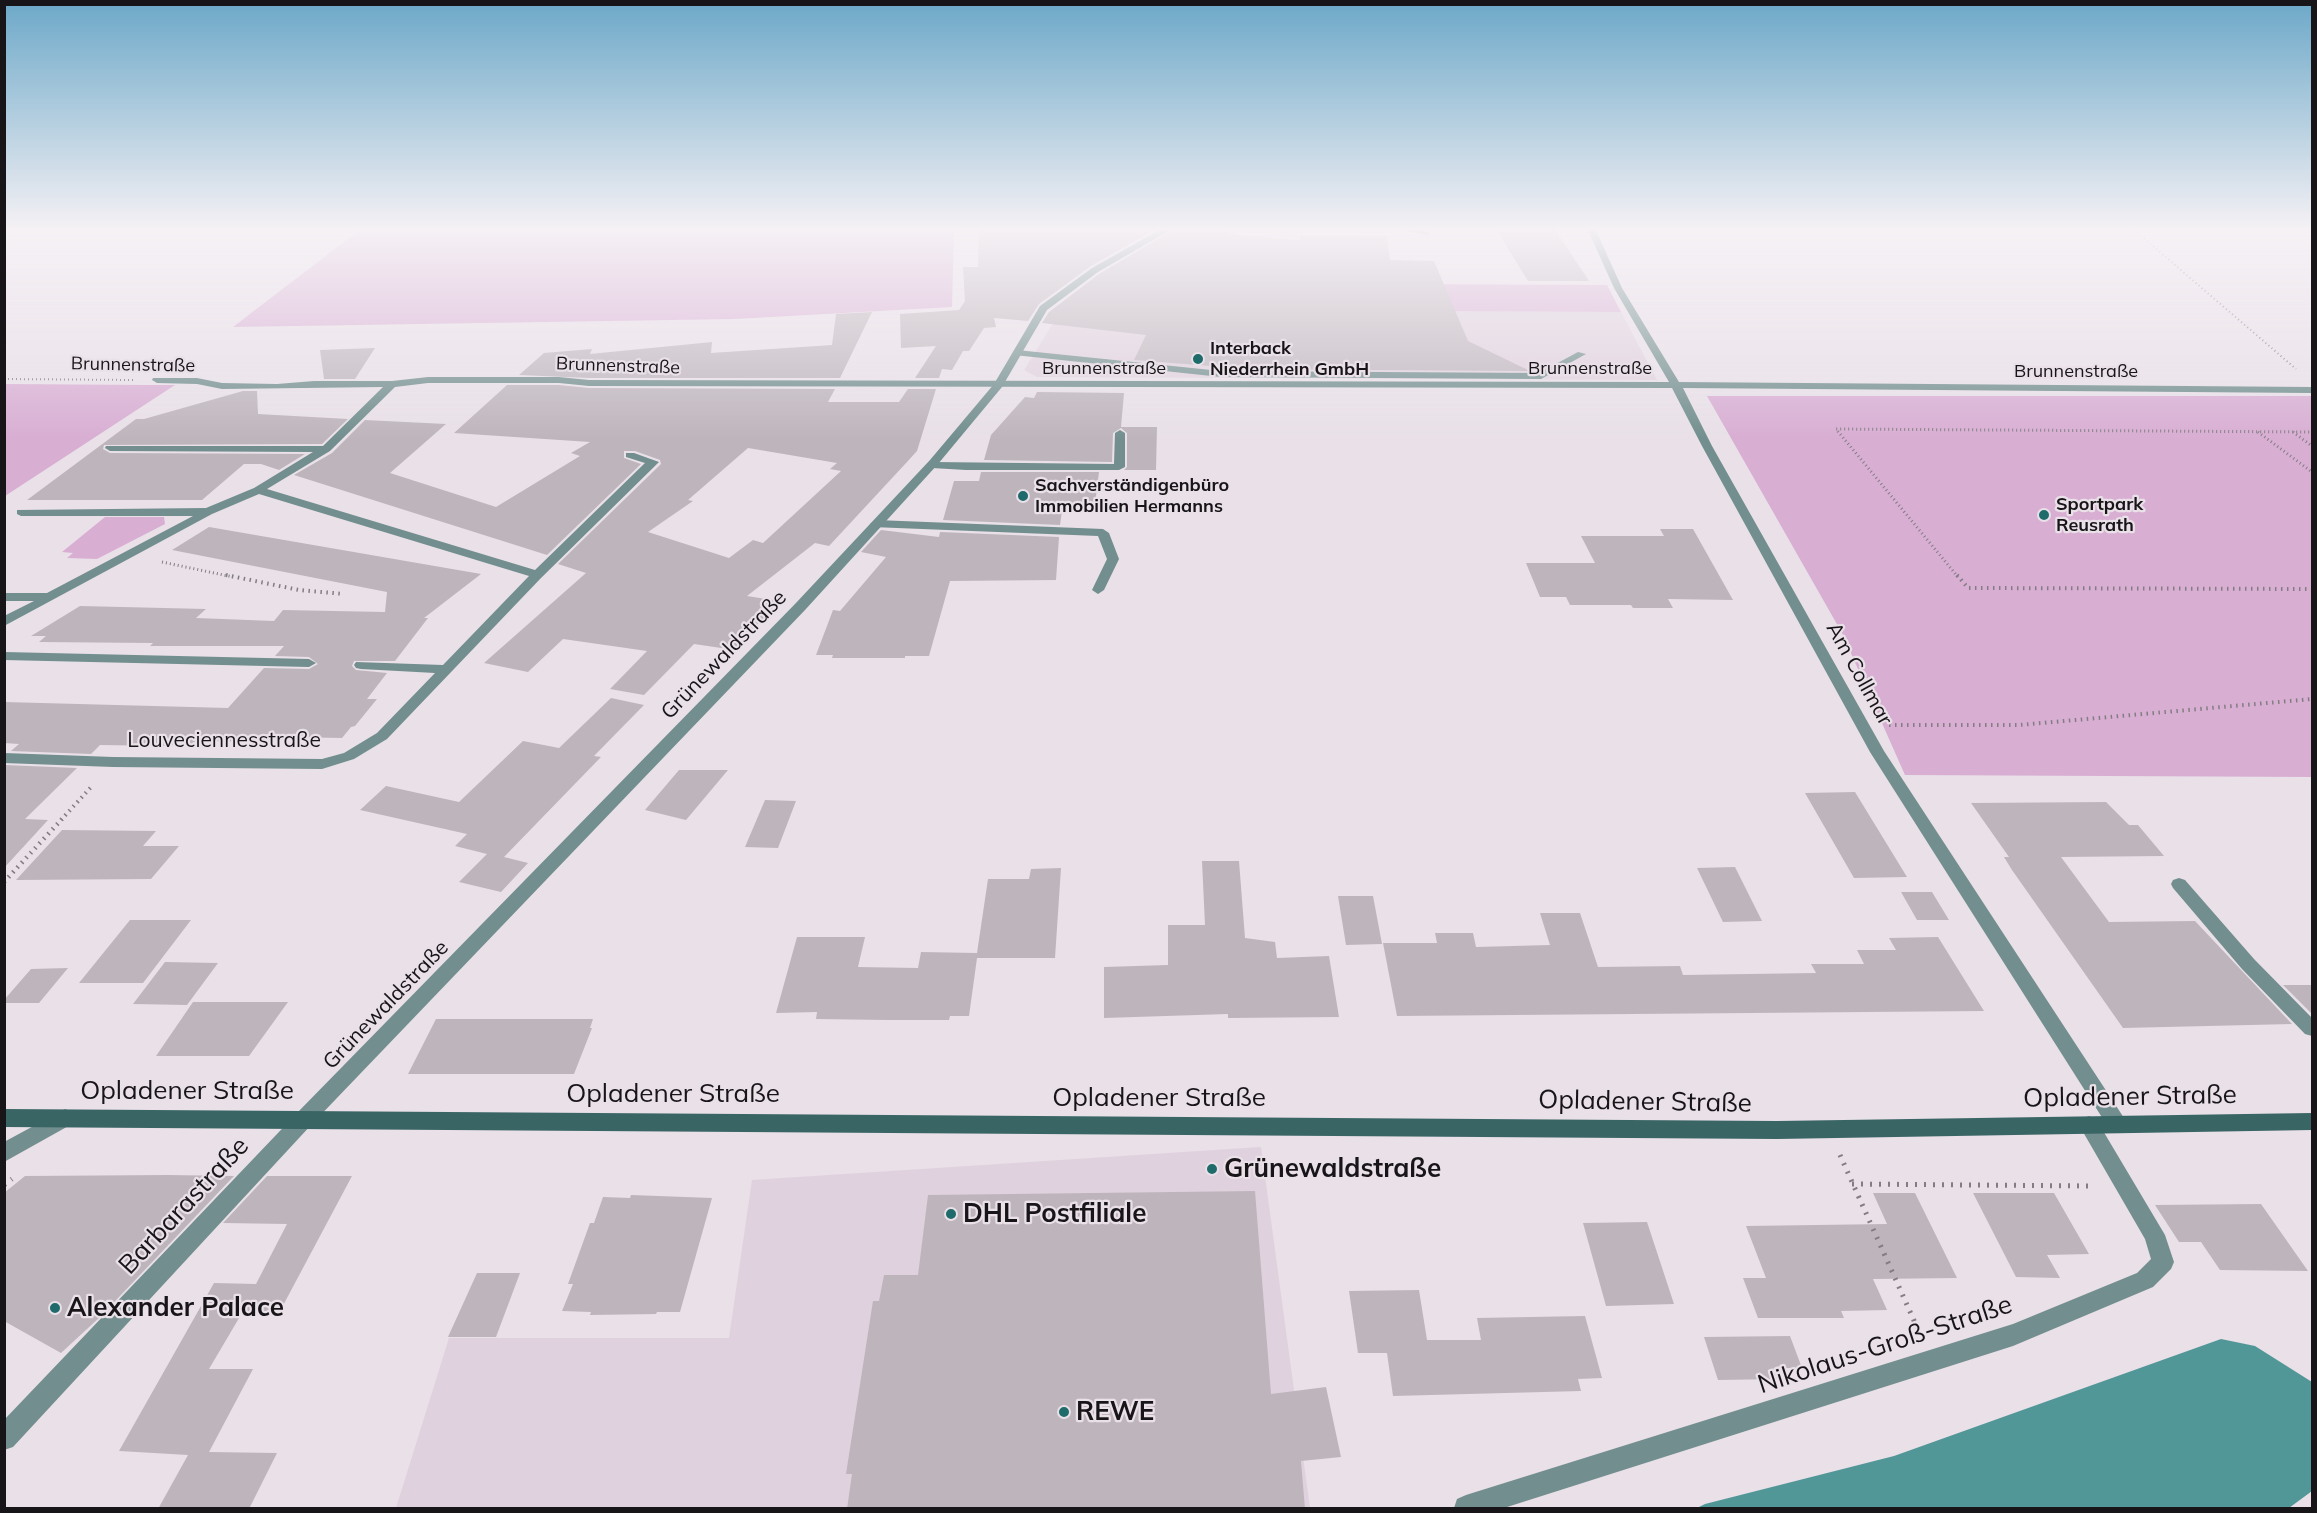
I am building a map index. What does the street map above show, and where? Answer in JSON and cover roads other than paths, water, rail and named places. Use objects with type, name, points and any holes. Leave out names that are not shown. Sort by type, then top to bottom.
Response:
[{"type":"main road","name":"Opladener Straße","points":[[4,1118],[1829,1129],[2313,1122]]},
{"type":"street","name":"Grünewaldstraße","points":[[305,1119],[792,615],[932,465],[998,385],[1043,308],[1056,299]]},
{"type":"street","name":"Am Collmar","points":[[1624,299],[1676,385],[1707,446],[1888,769],[2118,1124]]},
{"type":"street","points":[[1017,353],[1221,374],[1541,376],[1581,354]]},
{"type":"street","name":"Brunnenstraße","points":[[157,380],[197,381],[222,387],[392,384],[429,380],[559,380],[601,384],[1676,385],[2313,390]]},
{"type":"street","points":[[4,622],[208,512],[258,490],[326,449],[392,384]]},
{"type":"street","points":[[932,465],[1119,467],[1120,433]]},
{"type":"street","points":[[110,448],[326,449]]},
{"type":"street","name":"Louveciennesstraße","points":[[4,758],[113,762],[322,764],[349,756],[382,736],[537,575],[653,462],[630,455]]},
{"type":"street","points":[[258,490],[537,575]]},
{"type":"street","points":[[21,512],[208,512]]},
{"type":"street","points":[[876,524],[1103,534],[1113,560],[1098,590]]},
{"type":"street","points":[[4,597],[49,597]]},
{"type":"street","points":[[4,656],[309,663]]},
{"type":"street","points":[[361,665],[446,669]]},
{"type":"street","points":[[2179,884],[2248,964],[2313,1029]]},
{"type":"street","points":[[4,1153],[65,1118]]},
{"type":"street","name":"Barbarastraße","points":[[4,1438],[305,1119]]},
{"type":"street","name":"Nikolaus-Groß-Straße","points":[[1466,1509],[2013,1335],[2145,1280],[2163,1262],[2154,1235],[2089,1125]]},
{"type":"water","points":[[2221,1339],[2255,1346],[2312,1382],[2312,1491],[2289,1508],[1697,1508],[1705,1504],[1894,1456]]},
{"type":"place","name":"Interback Niederrhein GmbH","points":[[1198,359]]},
{"type":"place","name":"Sachverständigenbüro Immobilien Hermanns","points":[[1023,496]]},
{"type":"place","name":"Sportpark Reusrath","points":[[2044,515]]},
{"type":"place","name":"Grünewaldstraße","points":[[1212,1169]]},
{"type":"place","name":"DHL Postfiliale","points":[[951,1214]]},
{"type":"place","name":"Alexander Palace","points":[[55,1308]]},
{"type":"place","name":"REWE","points":[[1064,1412]]}]
